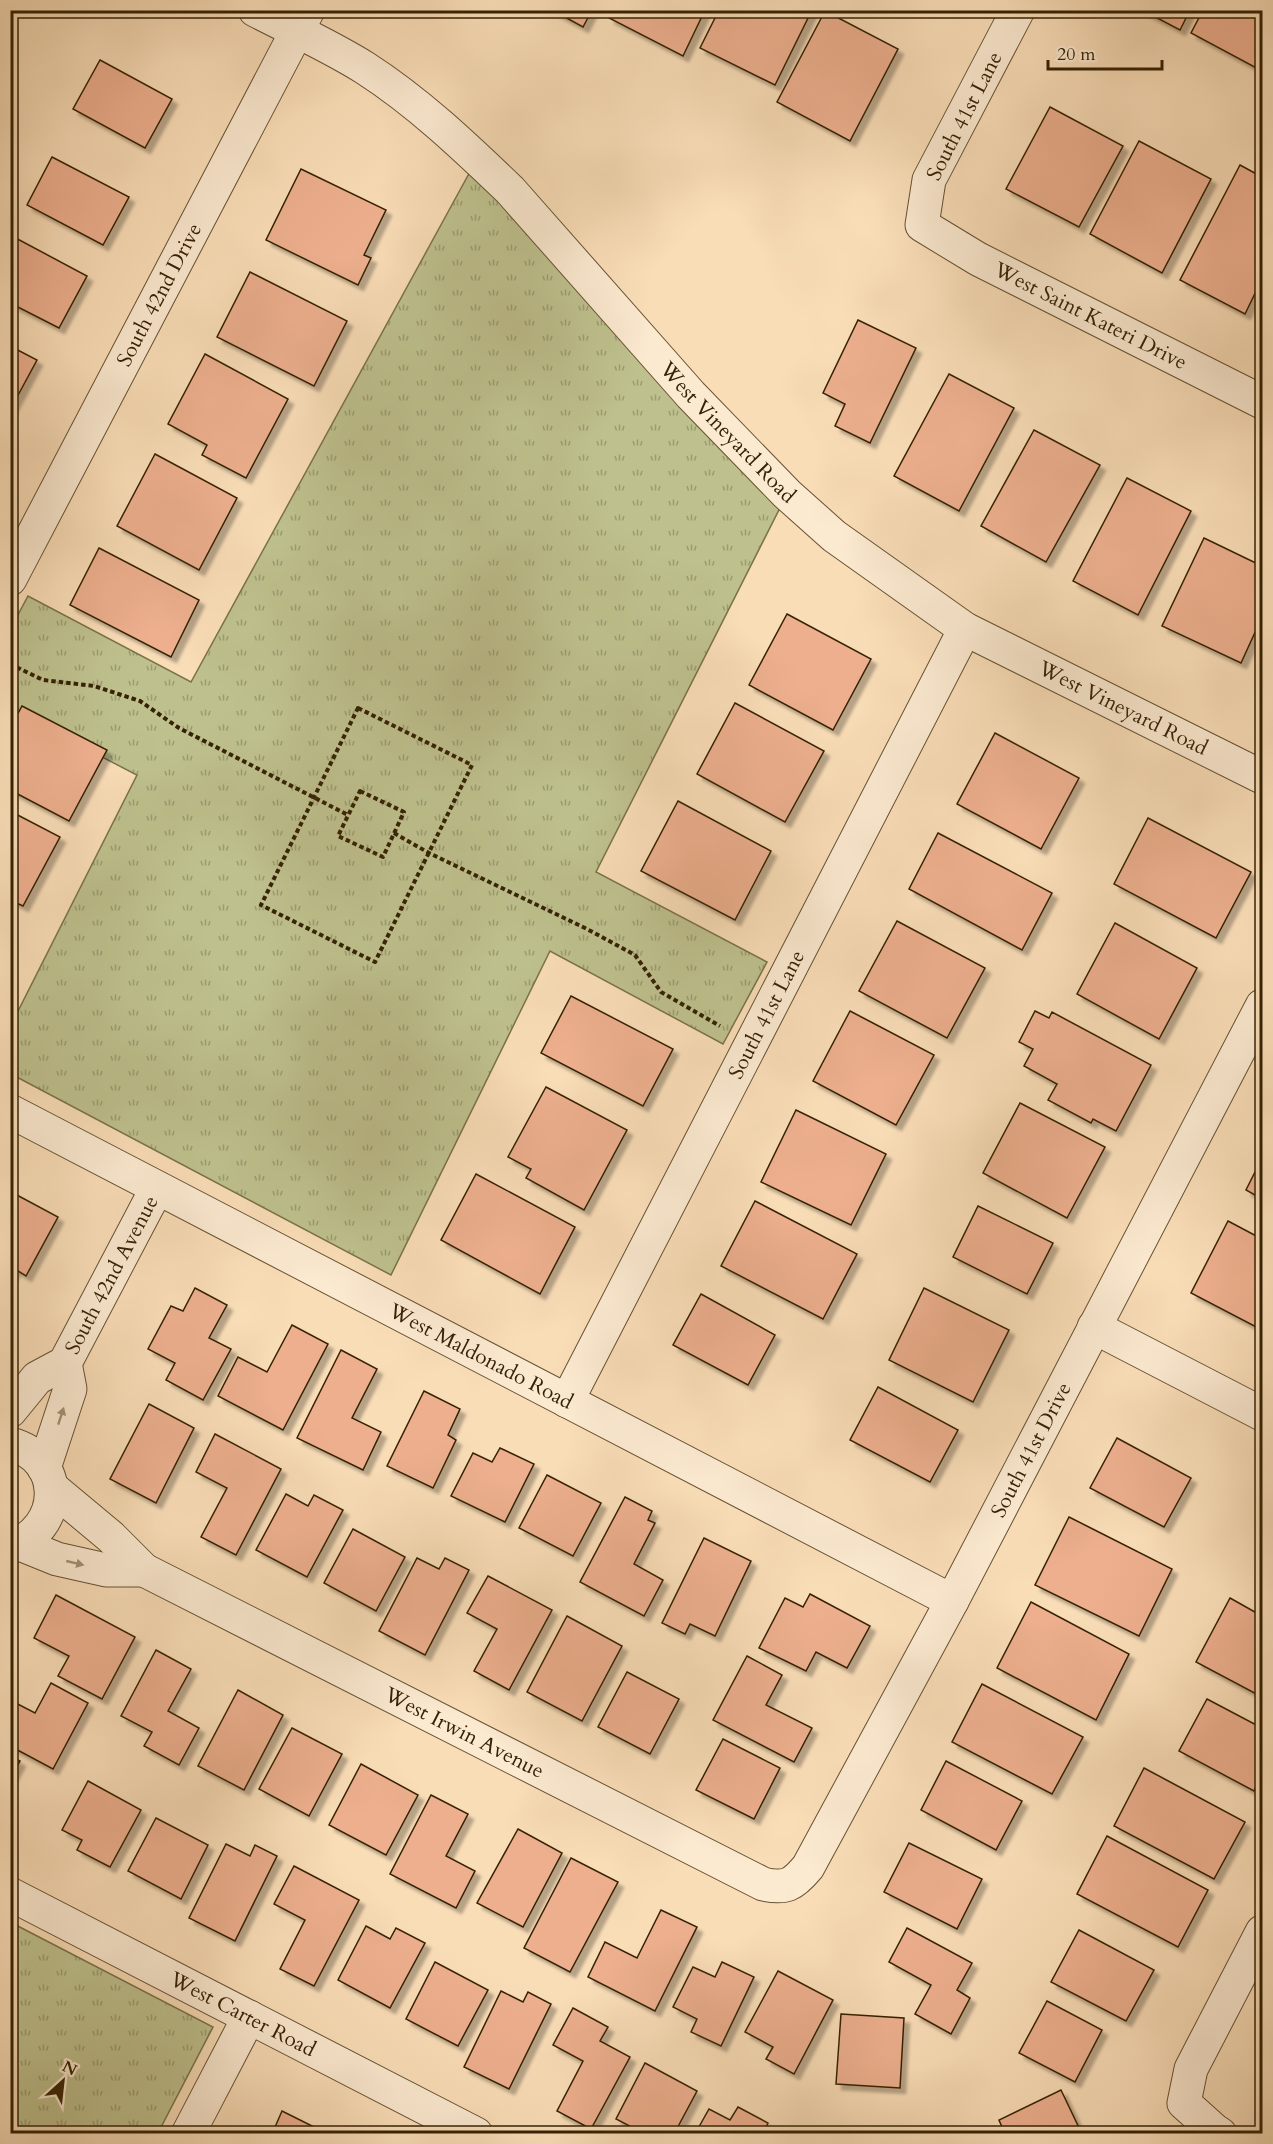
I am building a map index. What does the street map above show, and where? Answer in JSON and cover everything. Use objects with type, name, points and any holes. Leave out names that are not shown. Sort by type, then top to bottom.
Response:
[{"type":"street","name":"West Vineyard Road","points":[[255,10],[303,21],[451,135],[510,190],[691,395],[787,494],[834,536],[965,629],[1263,777]]},
{"type":"street","name":"South 41st Lane","points":[[922,225],[929,180],[1008,14]]},
{"type":"street","name":"South 42nd Drive","points":[[10,579],[303,21]]},
{"type":"street","name":"West Saint Kateri Drive","points":[[922,225],[978,259],[1263,402]]},
{"type":"street","name":"South 41st Lane","points":[[567,1401],[965,629]]},
{"type":"street","name":"South 41st Drive","points":[[790,1885],[808,1867],[951,1601],[1263,1006]]},
{"type":"street","name":"West Maldonado Road","points":[[10,1112],[951,1601]]},
{"type":"street","name":"South 42nd Avenue","points":[[10,1411],[37,1378],[65,1363],[157,1188]]},
{"type":"street","points":[[1094,1327],[1263,1414]]},
{"type":"street","name":"South 42nd Avenue","points":[[15,1545],[35,1534],[45,1521],[51,1504],[48,1477],[70,1389],[65,1363]]},
{"type":"street","name":"West Irwin Avenue","points":[[10,1444],[20,1446],[33,1455],[48,1477],[144,1570],[763,1884],[776,1887],[790,1885]]},
{"type":"street","name":"West Irwin Avenue","points":[[15,1545],[105,1570],[144,1570]]},
{"type":"street","name":"West Carter Road","points":[[10,1894],[476,2133]]},
{"type":"street","points":[[1220,2133],[1184,2103],[1191,2069],[1263,1932]]},
{"type":"street","points":[[188,2133],[249,2017]]},
{"type":"path","points":[[10,664],[43,680],[94,686],[140,700],[179,728],[348,815]]},
{"type":"path","points":[[358,708],[472,765],[375,962],[261,905],[314,798],[358,708]]},
{"type":"path","points":[[360,790],[404,812],[394,833],[383,857],[339,836],[360,790]]},
{"type":"path","points":[[394,833],[429,854],[587,929],[635,956],[662,992],[729,1032],[753,1041]]},
{"type":"green space","points":[[477,159],[787,494],[596,872],[767,962],[723,1044],[550,951],[391,1275],[11,1074],[10,1027],[137,775],[11,710],[11,628],[28,596],[191,682]]},
{"type":"green space","points":[[10,1922],[213,2027],[158,2133],[11,2133]]},
{"type":"building","points":[[552,10],[592,10],[583,27]]},
{"type":"building","points":[[613,10],[705,10],[683,56],[609,18]]},
{"type":"building","points":[[719,10],[812,10],[775,85],[700,48]]},
{"type":"building","points":[[1142,10],[1190,10],[1180,30]]},
{"type":"building","points":[[1203,10],[1262,10],[1262,71],[1191,33]]},
{"type":"building","points":[[825,11],[898,49],[850,141],[777,102]]},
{"type":"building","points":[[100,60],[172,99],[145,148],[73,109]]},
{"type":"building","points":[[1050,107],[1123,146],[1079,227],[1006,189]]},
{"type":"building","points":[[1139,141],[1211,179],[1162,273],[1090,234]]},
{"type":"building","points":[[52,157],[129,197],[103,245],[27,205]]},
{"type":"building","points":[[1240,165],[1262,177],[1262,279],[1245,314],[1180,280]]},
{"type":"building","points":[[301,169],[386,210],[364,255],[371,258],[358,285],[266,240]]},
{"type":"building","points":[[10,235],[87,276],[59,328],[10,303]]},
{"type":"building","points":[[250,272],[347,321],[314,386],[217,337]]},
{"type":"building","points":[[858,320],[916,348],[870,443],[835,426],[845,404],[823,393]]},
{"type":"building","points":[[10,346],[37,360],[10,410]]},
{"type":"building","points":[[205,354],[288,399],[246,478],[202,455],[207,445],[168,424]]},
{"type":"building","points":[[949,374],[1014,408],[959,511],[894,476]]},
{"type":"building","points":[[1034,430],[1100,465],[1046,562],[981,526]]},
{"type":"building","points":[[155,454],[237,498],[199,570],[117,526]]},
{"type":"building","points":[[1127,478],[1191,511],[1138,615],[1073,581]]},
{"type":"building","points":[[1204,538],[1262,566],[1262,617],[1241,663],[1162,626]]},
{"type":"building","points":[[99,548],[199,600],[171,657],[70,605]]},
{"type":"building","points":[[787,614],[871,659],[833,730],[749,685]]},
{"type":"building","points":[[735,703],[824,751],[785,822],[697,774]]},
{"type":"building","points":[[22,706],[107,750],[69,821],[10,790],[10,728]]},
{"type":"building","points":[[995,733],[1079,778],[1041,849],[957,804]]},
{"type":"building","points":[[678,801],[771,851],[735,920],[641,871]]},
{"type":"building","points":[[10,811],[60,837],[23,906],[10,900]]},
{"type":"building","points":[[1148,818],[1251,872],[1216,938],[1114,884]]},
{"type":"building","points":[[938,833],[1052,893],[1022,950],[909,889]]},
{"type":"building","points":[[897,921],[985,968],[947,1038],[859,991]]},
{"type":"building","points":[[1115,923],[1197,968],[1159,1039],[1077,994]]},
{"type":"building","points":[[571,996],[673,1049],[643,1106],[541,1053]]},
{"type":"building","points":[[850,1011],[934,1055],[896,1125],[813,1081]]},
{"type":"building","points":[[1035,1011],[1049,1018],[1052,1012],[1151,1065],[1116,1131],[1093,1119],[1091,1123],[1048,1100],[1057,1084],[1024,1066],[1033,1049],[1019,1042]]},
{"type":"building","points":[[546,1087],[627,1130],[584,1210],[526,1178],[531,1169],[508,1157]]},
{"type":"building","points":[[1020,1103],[1105,1147],[1067,1218],[983,1173]]},
{"type":"building","points":[[796,1110],[886,1154],[851,1225],[761,1182]]},
{"type":"building","points":[[1262,1158],[1262,1199],[1246,1190]]},
{"type":"building","points":[[476,1174],[575,1227],[540,1294],[441,1240]]},
{"type":"building","points":[[15,1194],[58,1217],[26,1276],[15,1269],[10,1278],[10,1202]]},
{"type":"building","points":[[755,1201],[857,1254],[823,1319],[721,1266]]},
{"type":"building","points":[[978,1206],[1053,1243],[1027,1294],[953,1257]]},
{"type":"building","points":[[1228,1221],[1262,1239],[1262,1330],[1191,1293]]},
{"type":"building","points":[[195,1288],[227,1305],[209,1338],[231,1349],[203,1400],[166,1380],[175,1363],[148,1349],[171,1306],[183,1311]]},
{"type":"building","points":[[924,1288],[1009,1330],[973,1402],[889,1360]]},
{"type":"building","points":[[701,1294],[775,1335],[748,1385],[673,1345]]},
{"type":"building","points":[[292,1325],[328,1344],[283,1430],[218,1396],[238,1357],[267,1372]]},
{"type":"building","points":[[341,1350],[377,1369],[352,1418],[381,1432],[363,1470],[297,1438]]},
{"type":"building","points":[[878,1387],[958,1430],[930,1482],[850,1440]]},
{"type":"building","points":[[424,1391],[460,1409],[448,1435],[456,1440],[433,1488],[387,1466]]},
{"type":"building","points":[[149,1404],[194,1428],[156,1503],[110,1479]]},
{"type":"building","points":[[215,1434],[281,1469],[236,1555],[201,1537],[227,1488],[196,1472]]},
{"type":"building","points":[[1117,1438],[1191,1478],[1164,1527],[1090,1488]]},
{"type":"building","points":[[500,1448],[534,1464],[505,1522],[451,1496],[473,1453],[492,1462]]},
{"type":"building","points":[[547,1475],[601,1503],[573,1556],[519,1528]]},
{"type":"building","points":[[286,1494],[308,1506],[314,1495],[343,1510],[307,1577],[256,1550]]},
{"type":"building","points":[[625,1497],[652,1511],[648,1520],[655,1523],[634,1564],[663,1580],[644,1616],[580,1582]]},
{"type":"building","points":[[1069,1517],[1172,1569],[1139,1636],[1035,1585]]},
{"type":"building","points":[[353,1529],[405,1557],[376,1611],[324,1583]]},
{"type":"building","points":[[704,1538],[751,1561],[715,1636],[690,1624],[685,1634],[662,1623]]},
{"type":"building","points":[[417,1558],[439,1569],[445,1558],[469,1570],[425,1655],[379,1631]]},
{"type":"building","points":[[488,1576],[552,1610],[509,1690],[474,1671],[497,1629],[467,1613]]},
{"type":"building","points":[[810,1594],[870,1626],[847,1668],[816,1652],[806,1671],[759,1648],[785,1598],[803,1607]]},
{"type":"building","points":[[56,1595],[135,1637],[102,1699],[58,1676],[69,1656],[34,1638]]},
{"type":"building","points":[[1230,1598],[1262,1616],[1262,1697],[1196,1662]]},
{"type":"building","points":[[1031,1602],[1129,1654],[1096,1720],[997,1668]]},
{"type":"building","points":[[567,1616],[622,1646],[582,1721],[527,1692]]},
{"type":"building","points":[[156,1650],[191,1669],[168,1711],[199,1728],[179,1765],[144,1746],[152,1732],[121,1716]]},
{"type":"building","points":[[747,1656],[782,1675],[766,1705],[812,1728],[794,1762],[713,1720]]},
{"type":"building","points":[[627,1672],[679,1699],[650,1754],[598,1727]]},
{"type":"building","points":[[51,1683],[88,1703],[53,1769],[10,1746],[10,1700],[35,1713]]},
{"type":"building","points":[[982,1684],[1083,1737],[1052,1794],[952,1742]]},
{"type":"building","points":[[238,1690],[283,1715],[244,1790],[198,1766]]},
{"type":"building","points":[[1207,1699],[1262,1728],[1262,1775],[1254,1791],[1179,1751]]},
{"type":"building","points":[[292,1728],[342,1754],[309,1816],[259,1789]]},
{"type":"building","points":[[723,1739],[780,1768],[754,1819],[696,1790]]},
{"type":"building","points":[[10,1756],[20,1761],[10,1779]]},
{"type":"building","points":[[946,1761],[1022,1801],[996,1850],[921,1810]]},
{"type":"building","points":[[361,1764],[418,1795],[386,1855],[329,1825]]},
{"type":"building","points":[[1144,1768],[1245,1822],[1214,1879],[1114,1826]]},
{"type":"building","points":[[88,1781],[141,1810],[110,1867],[77,1850],[82,1840],[62,1830]]},
{"type":"building","points":[[431,1795],[468,1814],[446,1856],[475,1871],[456,1908],[390,1874]]},
{"type":"building","points":[[156,1818],[208,1845],[181,1899],[128,1871]]},
{"type":"building","points":[[518,1829],[562,1853],[523,1927],[477,1903]]},
{"type":"building","points":[[1107,1836],[1208,1890],[1178,1947],[1077,1894]]},
{"type":"building","points":[[909,1843],[982,1879],[957,1929],[884,1892]]},
{"type":"building","points":[[226,1844],[250,1856],[255,1845],[277,1856],[235,1941],[189,1918]]},
{"type":"building","points":[[571,1858],[618,1882],[570,1972],[524,1948]]},
{"type":"building","points":[[294,1866],[359,1900],[314,1986],[280,1969],[305,1920],[274,1904]]},
{"type":"building","points":[[661,1910],[697,1927],[655,2011],[588,1977],[605,1942],[637,1958]]},
{"type":"building","points":[[366,1926],[390,1939],[396,1928],[425,1943],[390,2008],[338,1980]]},
{"type":"building","points":[[907,1928],[972,1963],[957,1990],[970,1998],[951,2034],[915,2014],[931,1985],[889,1962]]},
{"type":"building","points":[[1079,1930],[1154,1970],[1126,2021],[1051,1982]]},
{"type":"building","points":[[435,1962],[488,1990],[458,2046],[406,2019]]},
{"type":"building","points":[[722,1962],[754,1977],[721,2046],[691,2032],[697,2019],[673,2007],[693,1967],[715,1977]]},
{"type":"building","points":[[778,1971],[833,2000],[794,2074],[766,2059],[773,2047],[745,2032]]},
{"type":"building","points":[[501,1991],[523,2002],[528,1992],[551,2004],[509,2089],[464,2067]]},
{"type":"building","points":[[1047,2001],[1102,2030],[1075,2082],[1019,2053]]},
{"type":"building","points":[[573,2008],[608,2027],[600,2041],[630,2057],[591,2129],[557,2111],[583,2061],[553,2045]]},
{"type":"building","points":[[841,2014],[904,2018],[900,2088],[836,2084]]},
{"type":"building","points":[[645,2063],[697,2091],[674,2134],[645,2134],[616,2119]]},
{"type":"building","points":[[1061,2090],[1082,2134],[1005,2134],[999,2120]]},
{"type":"building","points":[[738,2107],[768,2123],[763,2134],[695,2134],[709,2109],[730,2120]]},
{"type":"building","points":[[282,2111],[328,2134],[272,2134]]}]
